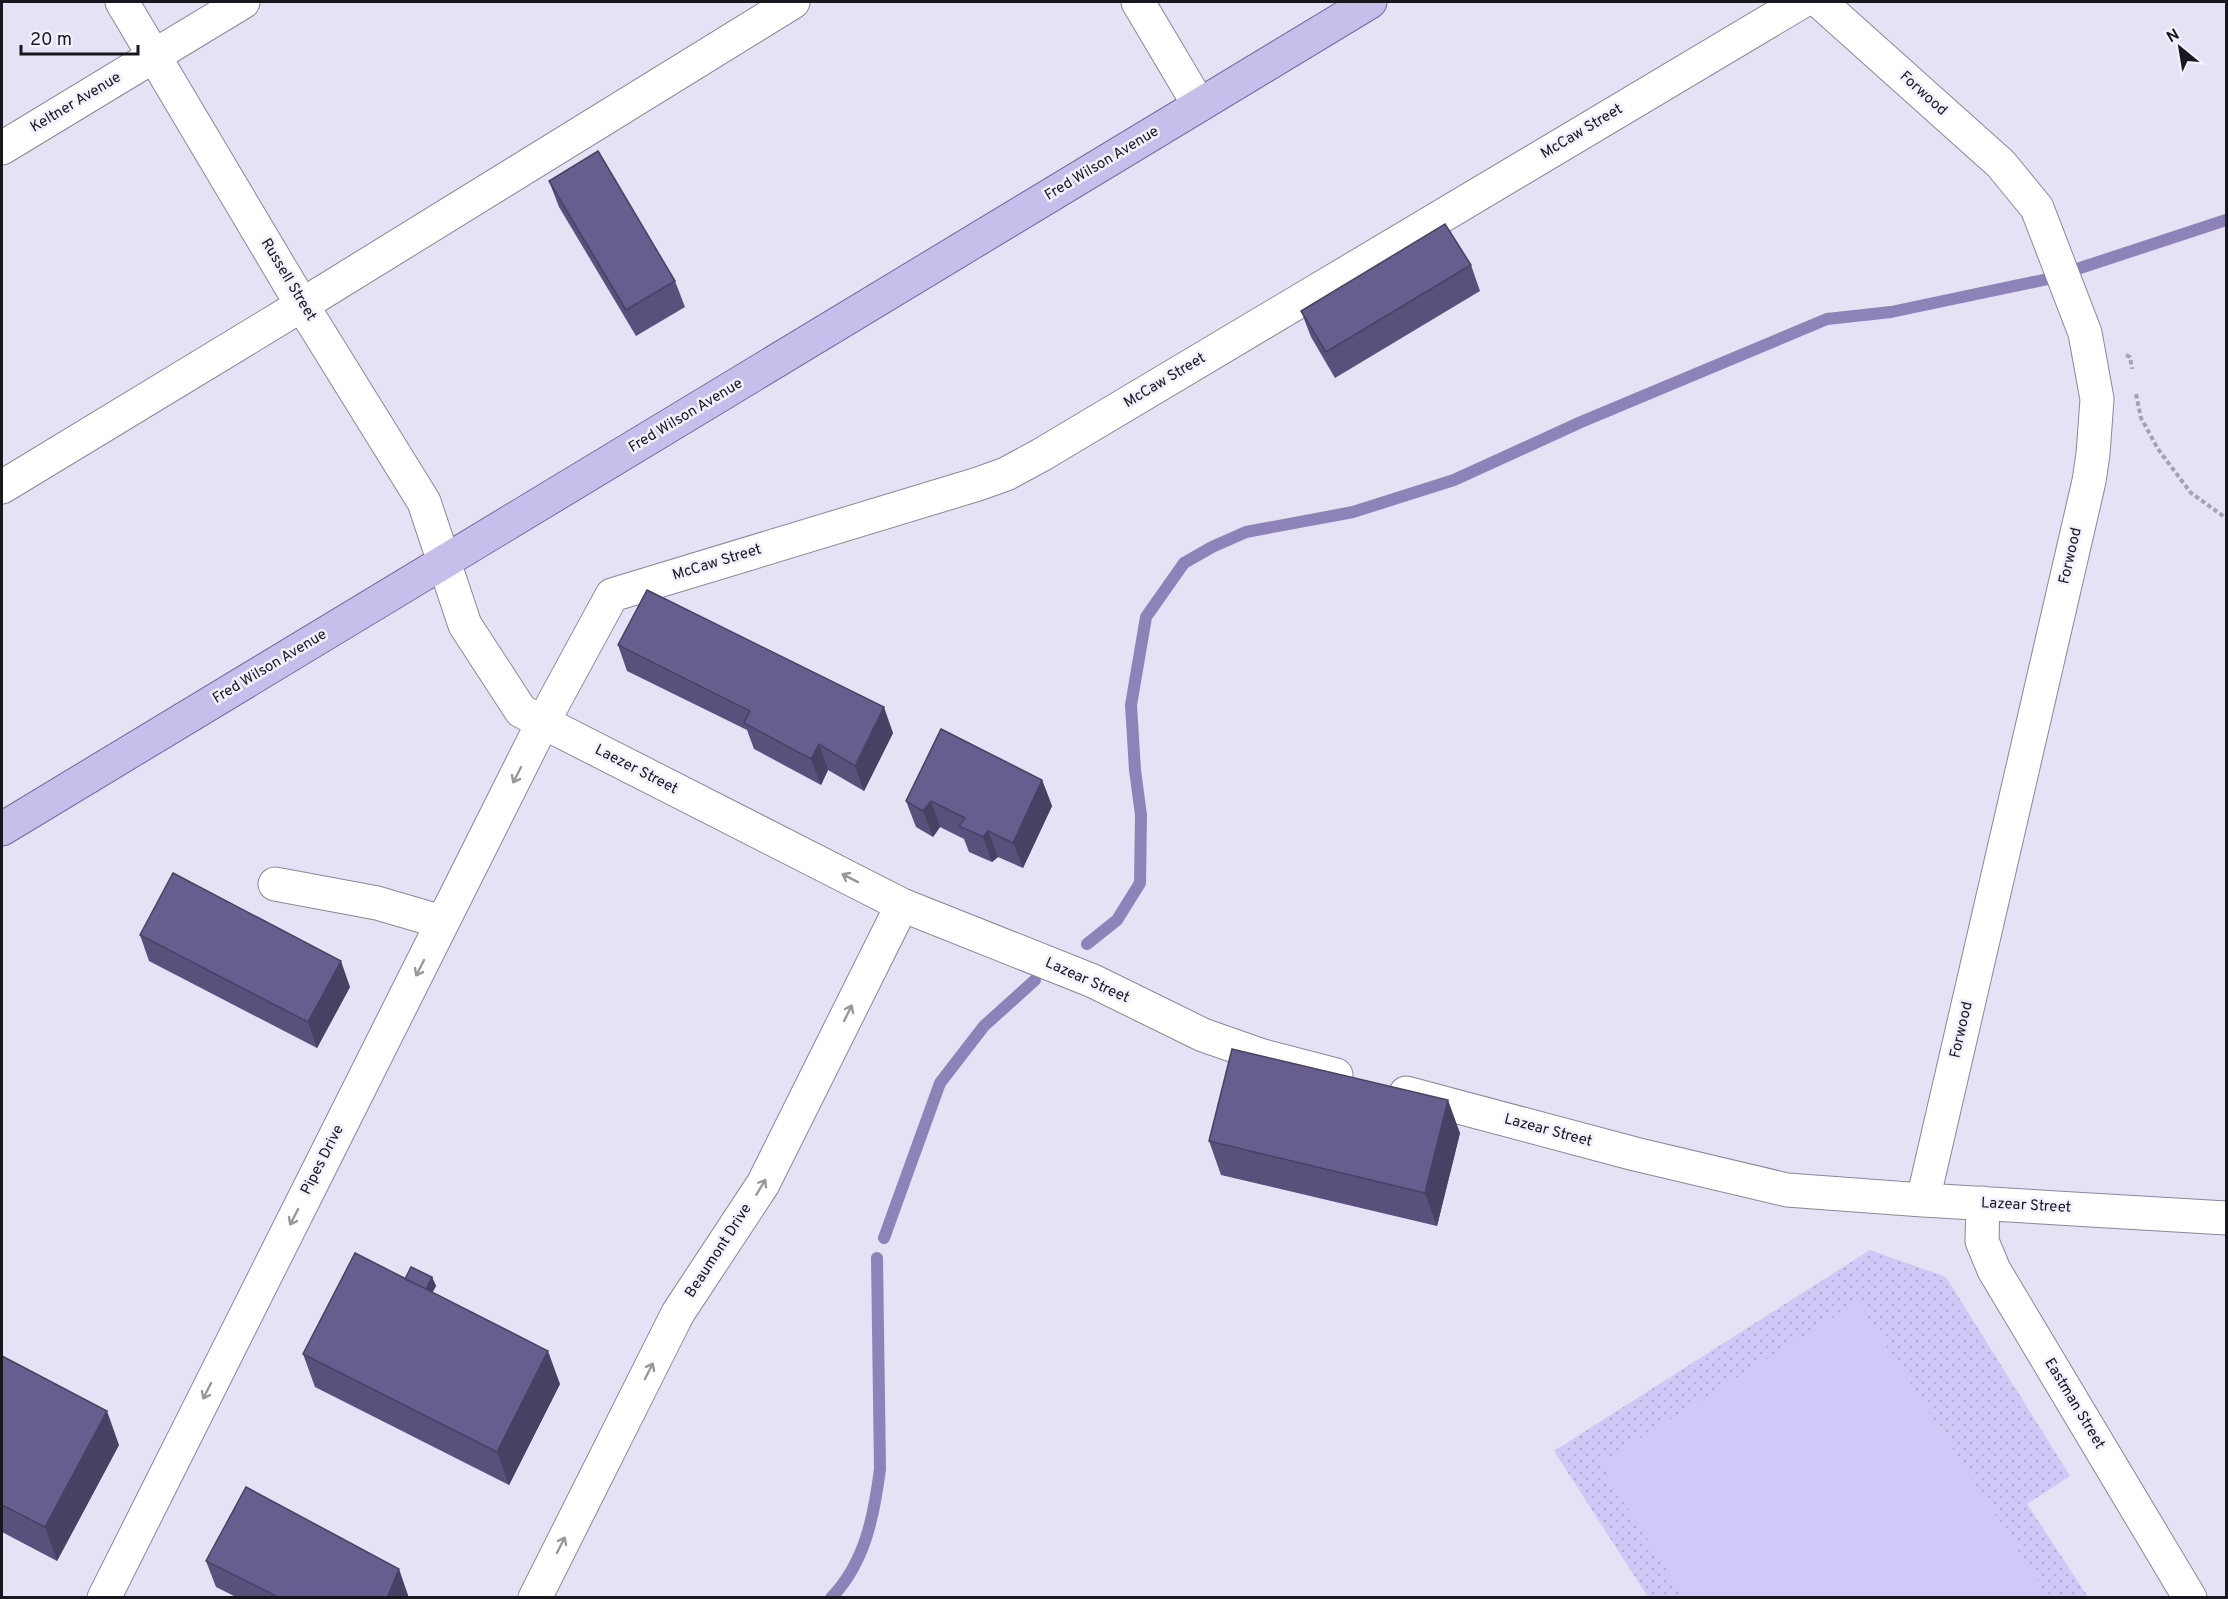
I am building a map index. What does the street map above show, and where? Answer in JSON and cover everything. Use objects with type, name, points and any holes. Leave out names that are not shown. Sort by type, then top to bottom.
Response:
[{"type":"main road","name":"Fred Wilson Avenue","points":[[2,828],[1370,2]]},
{"type":"street","name":"Russell Street","points":[[122,2],[302,305],[424,502],[444,562]]},
{"type":"street","name":"Keltner Avenue","points":[[2,148],[243,2]]},
{"type":"street","points":[[2,486],[302,305],[793,2]]},
{"type":"street","points":[[1138,2],[1199,105]]},
{"type":"street","name":"McCaw Street","points":[[543,723],[612,595],[1006,474],[1801,2]]},
{"type":"street","name":"Forwood","points":[[1820,2],[2001,164],[2031,201],[2044,225],[2085,333],[2097,399],[2089,481],[1923,1200]]},
{"type":"street","name":"Laezer Street","points":[[444,562],[465,625],[521,711],[902,904]]},
{"type":"street","name":"Pipes Drive","points":[[104,1598],[543,723]]},
{"type":"street","points":[[275,884],[377,903],[442,922]]},
{"type":"street","name":"Lazear Street","points":[[902,904],[1093,981],[1203,1035],[1263,1056],[1635,1154],[1787,1190],[2226,1218]]},
{"type":"street","name":"Beaumont Drive","points":[[535,1598],[678,1313],[764,1184],[902,904]]},
{"type":"street","name":"Eastman Street","points":[[1983,1203],[1982,1241],[1994,1270],[2190,1598]]},
{"type":"path","points":[[2089,353],[2117,349],[2130,357],[2133,380]]},
{"type":"path","points":[[2135,389],[2141,418],[2158,450],[2191,493],[2226,518]]},
{"type":"shaded area","points":[[1870,1250],[1946,1277],[2070,1476],[2027,1504],[2088,1597],[1648,1597],[1554,1451]]},
{"type":"shaded area","points":[[1858,1302],[2048,1597],[1684,1597],[1600,1463]]},
{"type":"building","points":[[598,151],[675,281],[626,310],[549,181]]},
{"type":"building","points":[[1445,224],[1471,265],[1326,352],[1301,311]]},
{"type":"building","points":[[647,590],[884,707],[855,766],[819,744],[811,759],[744,723],[750,711],[618,645]]},
{"type":"building","points":[[941,729],[1042,780],[1013,843],[988,831],[983,837],[959,826],[965,818],[931,801],[923,811],[906,801]]},
{"type":"building","points":[[173,873],[341,961],[308,1022],[140,935]]},
{"type":"building","points":[[1232,1049],[1448,1100],[1425,1193],[1209,1141]]},
{"type":"building","points":[[355,1253],[548,1351],[497,1452],[303,1354]]},
{"type":"building","points":[[411,1267],[432,1277],[426,1289],[405,1279]]},
{"type":"building","points":[[2,1356],[107,1411],[45,1527],[2,1505]]},
{"type":"building","points":[[246,1487],[399,1569],[387,1598],[280,1598],[206,1561]]},
{"type":"waterway","points":[[2077,269],[2226,220]]},
{"type":"waterway","points":[[1087,944],[1117,920],[1140,883],[1141,815],[1135,770],[1131,705],[1146,617],[1184,563],[1246,532],[1353,512],[1454,480],[1581,422],[1827,319],[1891,312],[2048,279]]},
{"type":"waterway","points":[[884,1238],[940,1083],[984,1026],[1035,980]]},
{"type":"waterway","points":[[831,1598],[843,1584],[860,1554],[871,1521],[880,1469],[877,1258]]}]
